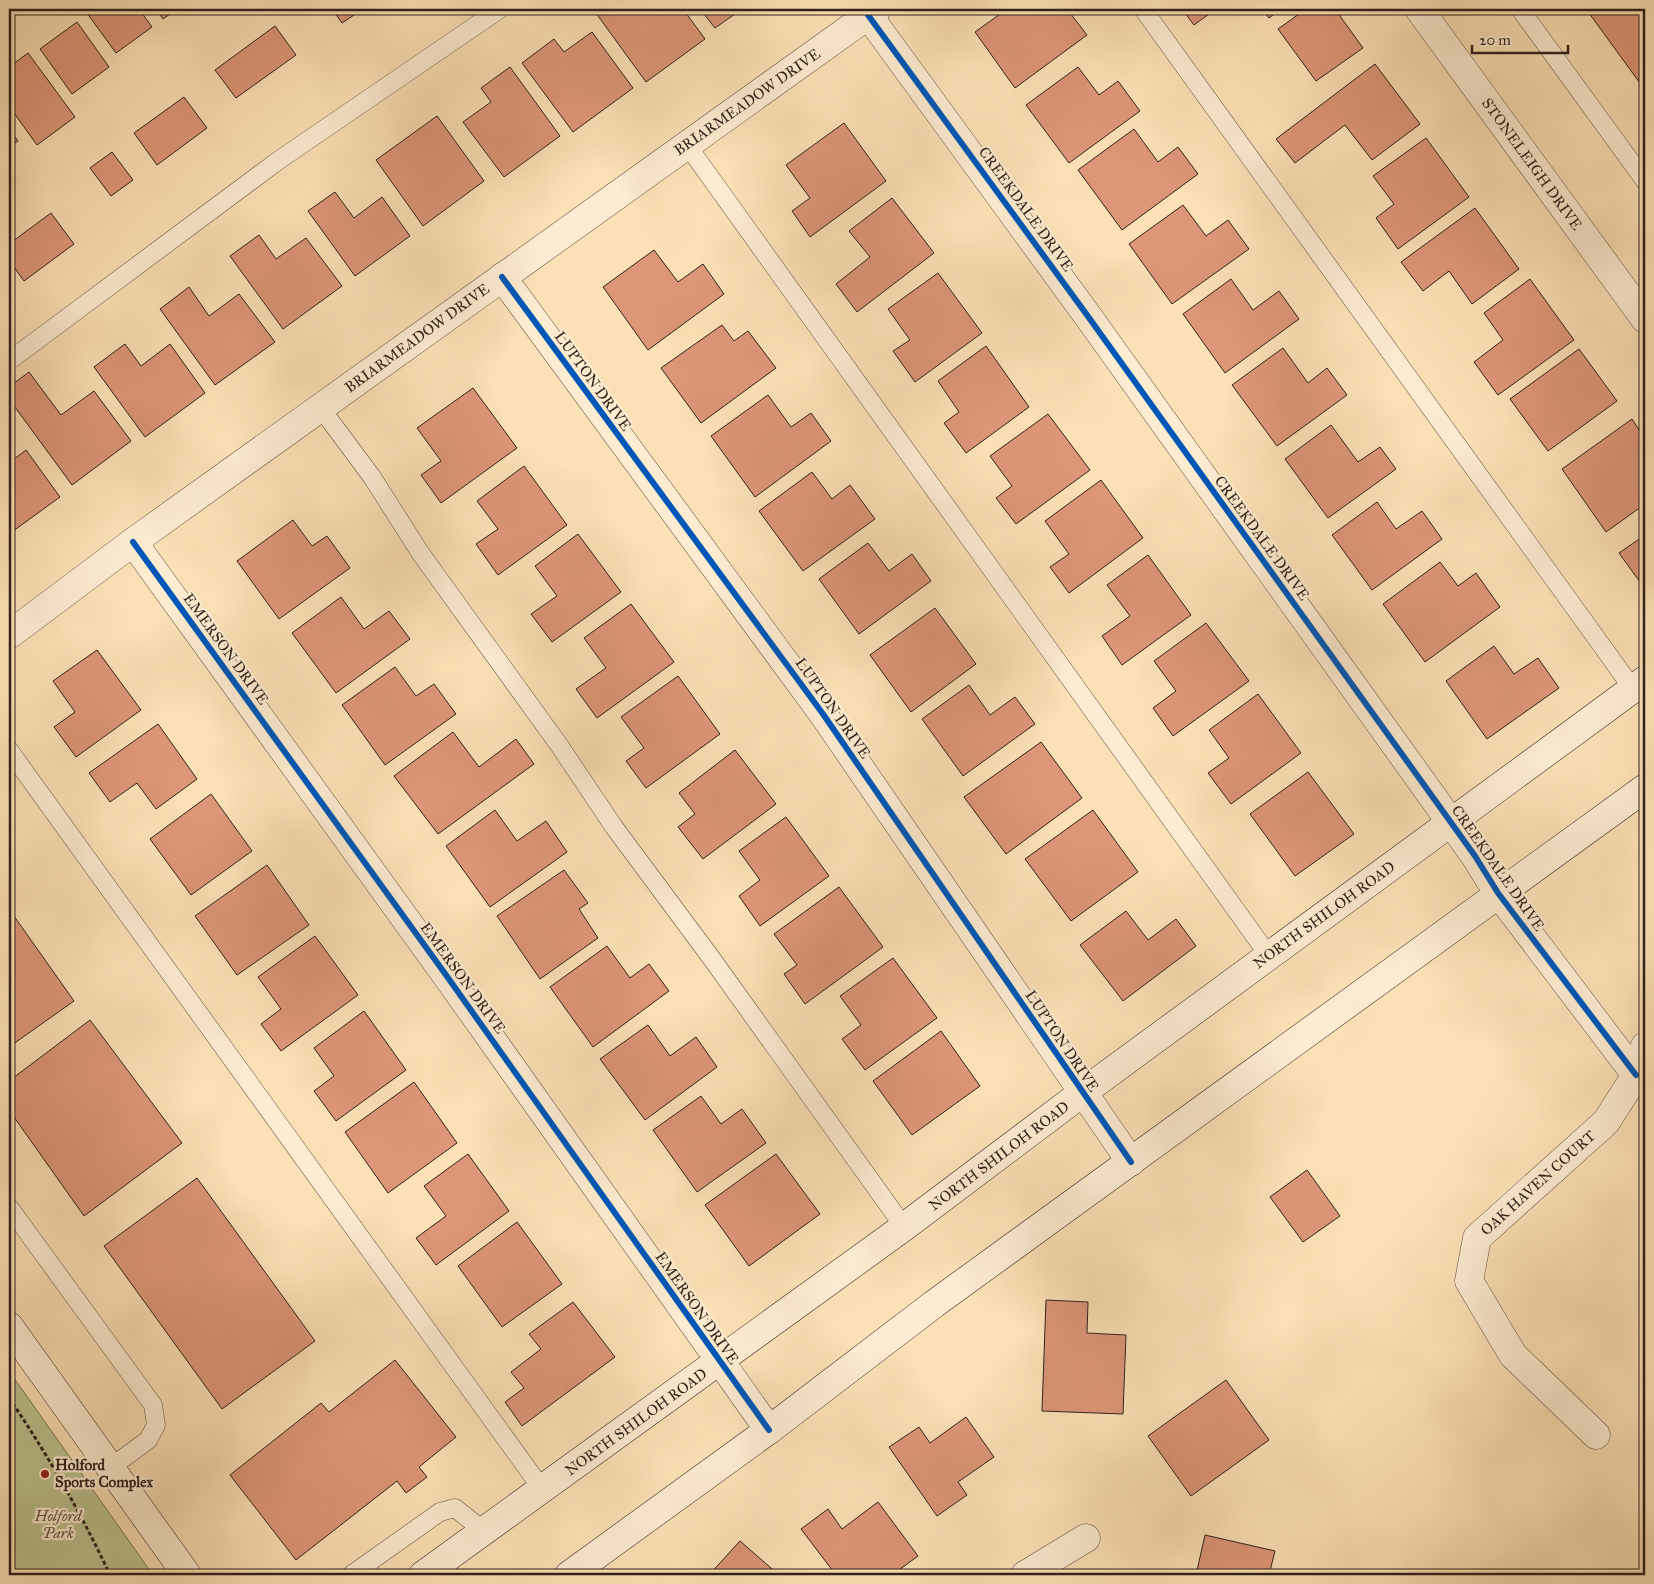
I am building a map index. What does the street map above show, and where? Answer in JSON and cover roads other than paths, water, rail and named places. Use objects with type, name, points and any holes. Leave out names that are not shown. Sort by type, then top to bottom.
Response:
[{"type":"street","name":"STONELEIGH DRIVE","points":[[1420,9],[1645,319]]},
{"type":"street","name":"BRIARMEADOW DRIVE","points":[[9,635],[133,542],[872,12]]},
{"type":"street","name":"CREEKDALE DRIVE","points":[[872,12],[1475,856],[1498,893],[1636,1075]]},
{"type":"street","name":"LUPTON DRIVE","points":[[502,277],[823,714],[1131,1162]]},
{"type":"street","name":"EMERSON DRIVE","points":[[133,542],[446,975],[769,1430]]},
{"type":"street","name":"NORTH SHILOH ROAD","points":[[423,1575],[904,1227],[1082,1093],[1639,685]]},
{"type":"street","points":[[569,1575],[769,1430],[934,1304],[1645,788]]},
{"type":"street","name":"OAK HAVEN COURT","points":[[1596,1435],[1513,1355],[1469,1281],[1478,1238],[1606,1122],[1636,1075],[1645,1046]]},
{"type":"street","points":[[9,1326],[187,1575]]},
{"type":"street","points":[[1025,1575],[1086,1538]]},
{"type":"lane","points":[[9,361],[279,160],[500,9]]},
{"type":"lane","points":[[1143,9],[1639,685]]},
{"type":"lane","points":[[1520,9],[1645,181]]},
{"type":"lane","points":[[687,144],[1269,956]]},
{"type":"lane","points":[[320,408],[372,477],[421,554],[559,745],[614,827],[723,974],[904,1227]]},
{"type":"lane","points":[[9,750],[542,1489]]},
{"type":"lane","points":[[9,1207],[153,1406],[156,1425],[148,1440],[110,1468]]},
{"type":"lane","points":[[351,1575],[440,1512],[455,1508],[484,1531]]},
{"type":"place","name":"Holford Sports Complex","points":[[45,1474]]},
{"type":"park label","name":"Holford Park","points":[[58,1524]]}]
